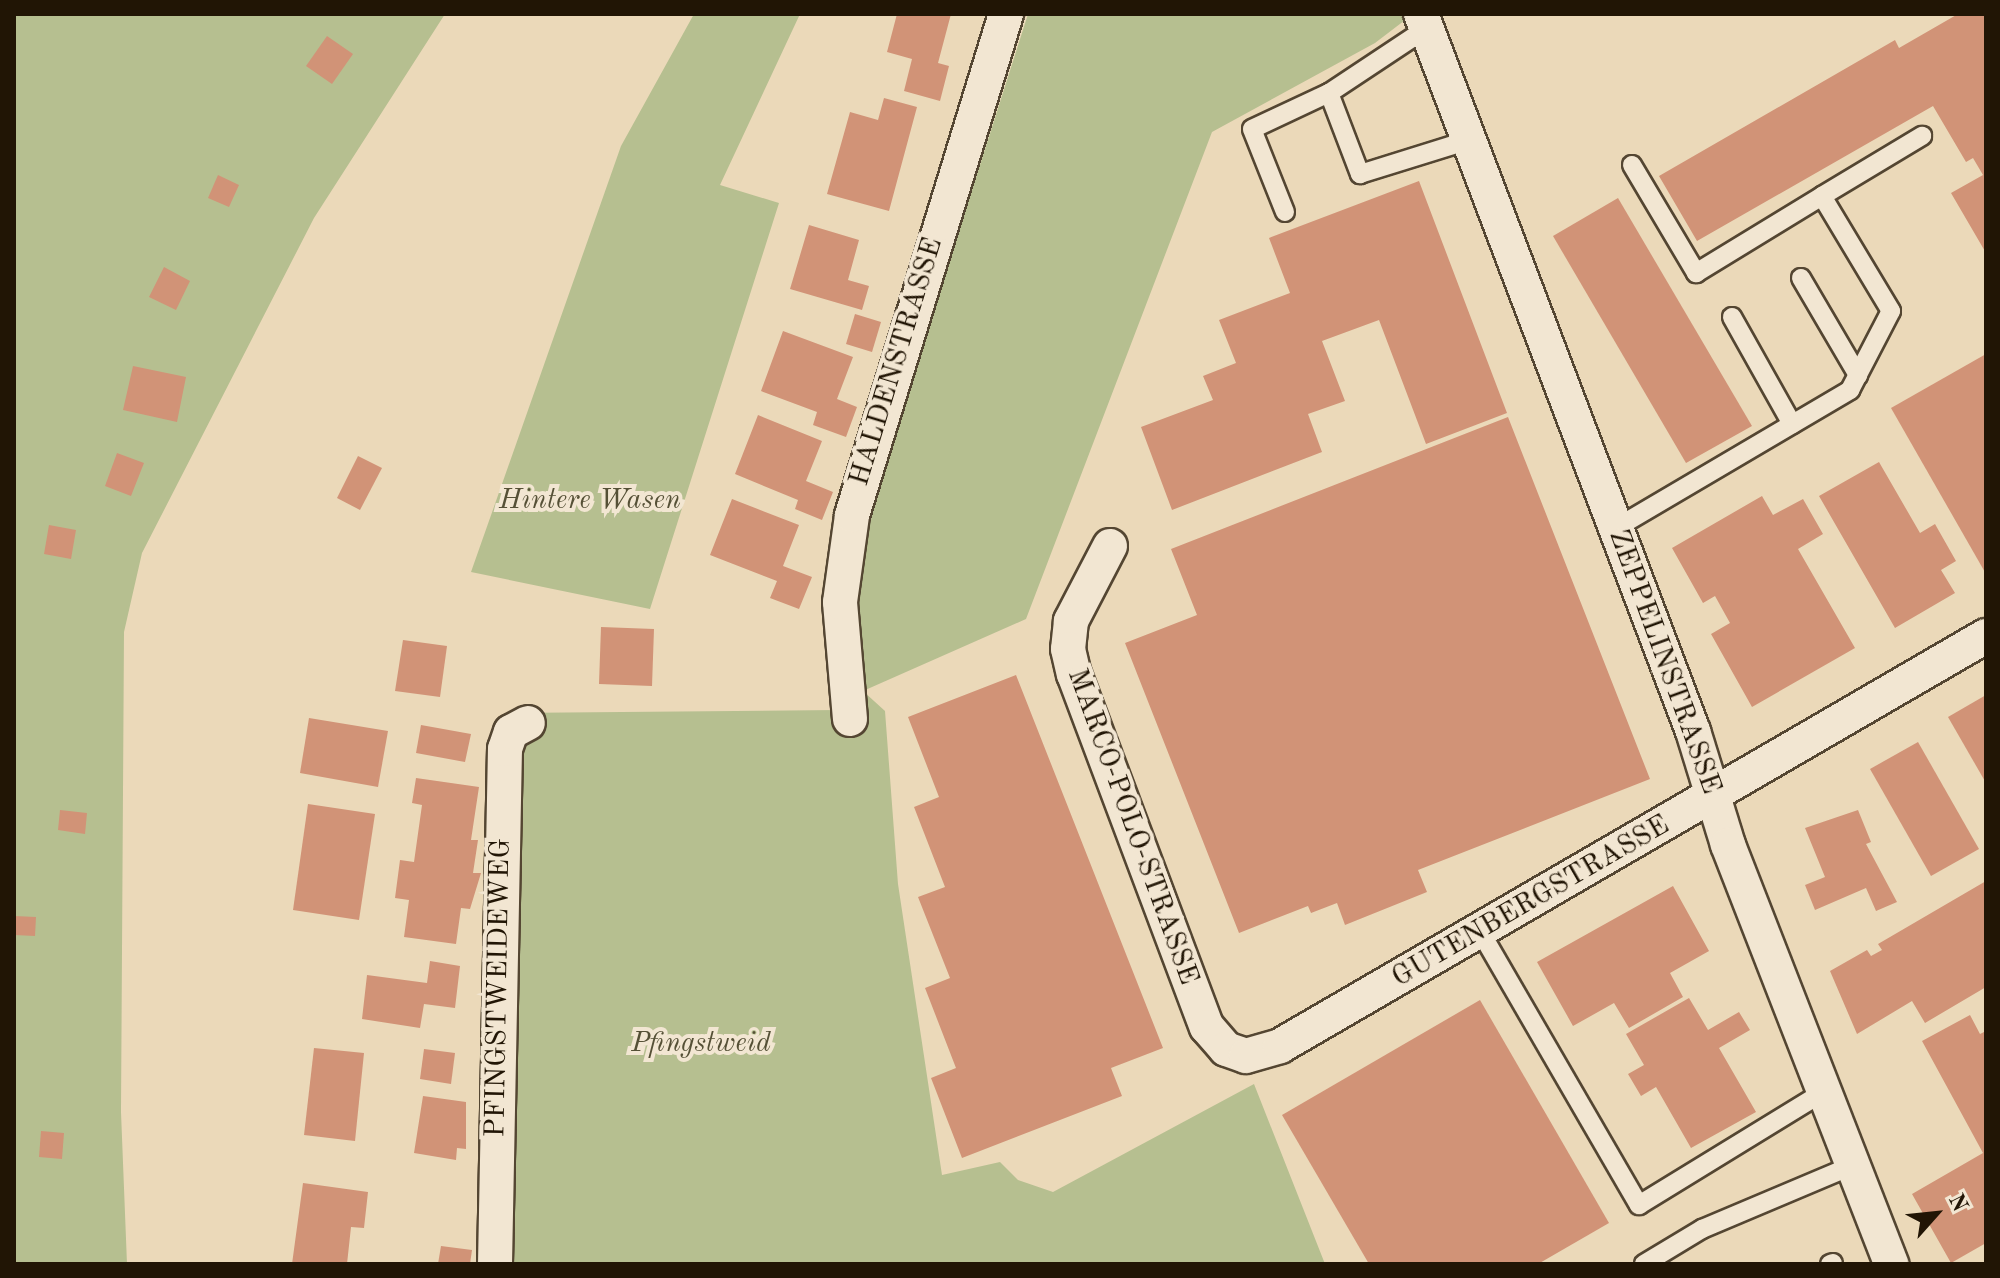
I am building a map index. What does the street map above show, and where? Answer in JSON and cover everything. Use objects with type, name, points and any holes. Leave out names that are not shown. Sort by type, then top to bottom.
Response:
[{"type":"street","name":"HALDENSTRASSE","points":[[850,719],[840,602],[852,515],[1006,14]]},
{"type":"street","name":"ZEPPELINSTRASSE","points":[[1434,29],[1469,140],[1616,528],[1822,1093],[1891,1264]]},
{"type":"street","name":"MARCO-POLO-STRASSE","points":[[1110,546],[1071,621],[1068,649],[1199,1009],[1217,1041],[1236,1054]]},
{"type":"street","name":"GUTENBERGSTRASSE","points":[[1236,1054],[1280,1046],[1986,636]]},
{"type":"street","name":"PFINGSTWEIDEWEG","points":[[495,1264],[505,749],[511,732],[528,723]]},
{"type":"lane","points":[[1285,212],[1252,129],[1329,93],[1434,29]]},
{"type":"lane","points":[[1329,93],[1360,174],[1469,140]]},
{"type":"lane","points":[[1632,165],[1696,273],[1922,136]]},
{"type":"lane","points":[[1616,528],[1850,390],[1891,311],[1822,196]]},
{"type":"lane","points":[[1801,278],[1858,375]]},
{"type":"lane","points":[[1732,317],[1792,424]]},
{"type":"lane","points":[[1480,931],[1639,1205],[1822,1093]]},
{"type":"lane","points":[[1644,1264],[1674,1255],[1851,1166]]},
{"type":"green space","points":[[14,14],[445,14],[314,218],[142,553],[124,632],[121,1112],[127,1264],[14,1264]]},
{"type":"green space","name":"Hintere Wasen","points":[[694,14],[800,14],[720,185],[779,203],[650,609],[471,572],[621,146]]},
{"type":"green space","name":"Pfingstweid","points":[[1028,14],[1413,14],[1375,43],[1212,132],[1026,619],[863,691],[885,711],[898,884],[942,1175],[1000,1162],[1018,1180],[1053,1192],[1254,1084],[1325,1264],[476,1264],[495,735],[505,713],[838,710],[872,504]]},
{"type":"building","points":[[897,14],[951,14],[938,63],[949,66],[940,101],[904,91],[912,59],[887,52]]},
{"type":"building","points":[[1958,14],[1986,14],[1986,253],[1951,193],[1983,175],[1973,158],[1966,162],[1933,106],[1697,241],[1659,176],[1895,40],[1899,48]]},
{"type":"building","points":[[327,36],[353,54],[332,84],[306,66]]},
{"type":"building","points":[[884,98],[917,107],[889,211],[827,194],[850,112],[878,120]]},
{"type":"building","points":[[218,175],[239,185],[229,207],[208,198]]},
{"type":"building","points":[[1419,181],[1507,413],[1426,444],[1379,320],[1322,341],[1345,401],[1308,414],[1322,452],[1172,510],[1141,427],[1213,400],[1203,376],[1236,363],[1219,320],[1290,293],[1269,238]]},
{"type":"building","points":[[1618,198],[1752,426],[1686,463],[1553,236]]},
{"type":"building","points":[[809,225],[859,240],[848,280],[869,286],[862,310],[790,289]]},
{"type":"building","points":[[164,267],[190,281],[176,310],[149,297]]},
{"type":"building","points":[[855,314],[881,322],[872,352],[846,344]]},
{"type":"building","points":[[783,331],[853,357],[837,399],[857,407],[846,437],[813,425],[817,412],[761,391]]},
{"type":"building","points":[[1986,354],[1986,574],[1891,408]]},
{"type":"building","points":[[133,366],[186,377],[177,422],[123,410]]},
{"type":"building","points":[[758,415],[822,441],[806,481],[833,492],[822,520],[795,509],[798,500],[735,474]]},
{"type":"building","points":[[1508,417],[1650,779],[1418,870],[1427,892],[1345,925],[1337,903],[1311,913],[1308,906],[1239,933],[1125,643],[1197,615],[1171,549]]},
{"type":"building","points":[[117,453],[144,463],[131,496],[105,486]]},
{"type":"building","points":[[358,456],[382,468],[360,510],[337,498]]},
{"type":"building","points":[[1879,462],[1920,533],[1935,524],[1956,561],[1941,570],[1955,593],[1895,628],[1819,496]]},
{"type":"building","points":[[1762,496],[1773,515],[1803,499],[1823,534],[1798,549],[1855,648],[1752,707],[1711,634],[1730,623],[1715,596],[1703,603],[1672,548]]},
{"type":"building","points":[[732,499],[799,525],[783,566],[812,577],[799,609],[770,598],[777,581],[710,555]]},
{"type":"building","points":[[49,525],[76,530],[71,559],[44,554]]},
{"type":"building","points":[[601,627],[654,629],[652,686],[599,684]]},
{"type":"building","points":[[403,640],[447,646],[440,697],[395,691]]},
{"type":"building","points":[[1016,675],[1163,1048],[1111,1068],[1122,1096],[962,1158],[931,1078],[956,1068],[925,988],[950,978],[918,897],[945,887],[914,807],[939,797],[908,717]]},
{"type":"building","points":[[1986,695],[1986,783],[1948,717]]},
{"type":"building","points":[[309,718],[388,731],[378,787],[300,773]]},
{"type":"building","points":[[421,725],[471,734],[465,762],[416,753]]},
{"type":"building","points":[[1918,742],[1979,849],[1931,876],[1870,769]]},
{"type":"building","points":[[416,778],[479,787],[471,840],[478,840],[473,873],[481,873],[470,909],[461,908],[456,944],[404,937],[409,900],[395,898],[400,860],[414,862],[422,805],[412,803]]},
{"type":"building","points":[[308,804],[375,814],[359,920],[293,910]]},
{"type":"building","points":[[60,810],[87,813],[85,834],[58,830]]},
{"type":"building","points":[[1858,810],[1871,842],[1866,844],[1897,902],[1876,911],[1866,888],[1815,910],[1805,885],[1825,877],[1805,828]]},
{"type":"building","points":[[1986,881],[1986,987],[1925,1023],[1912,1001],[1857,1034],[1830,971],[1867,950],[1871,956],[1882,950],[1878,944]]},
{"type":"building","points":[[1673,886],[1709,951],[1670,973],[1683,997],[1629,1028],[1614,1003],[1573,1026],[1537,962]]},
{"type":"building","points":[[14,916],[36,917],[35,936],[14,935]]},
{"type":"building","points":[[430,961],[460,966],[455,1008],[424,1004],[420,1028],[362,1019],[367,975],[427,983]]},
{"type":"building","points":[[1689,998],[1708,1030],[1739,1012],[1750,1030],[1719,1048],[1756,1112],[1691,1148],[1656,1087],[1641,1096],[1628,1074],[1644,1065],[1626,1034]]},
{"type":"building","points":[[1480,1000],[1609,1223],[1538,1264],[1369,1264],[1282,1115]]},
{"type":"building","points":[[1970,1015],[1980,1034],[1986,1031],[1986,1243],[1951,1263],[1912,1194],[1983,1153],[1922,1041]]},
{"type":"building","points":[[314,1048],[364,1053],[355,1141],[304,1135]]},
{"type":"building","points":[[424,1049],[455,1053],[451,1084],[420,1079]]},
{"type":"building","points":[[423,1096],[466,1102],[466,1149],[457,1148],[456,1160],[414,1153]]},
{"type":"building","points":[[41,1131],[64,1133],[62,1159],[39,1157]]},
{"type":"building","points":[[303,1183],[368,1192],[364,1228],[351,1227],[347,1264],[292,1264]]},
{"type":"building","points":[[441,1246],[472,1250],[470,1264],[438,1264]]}]
